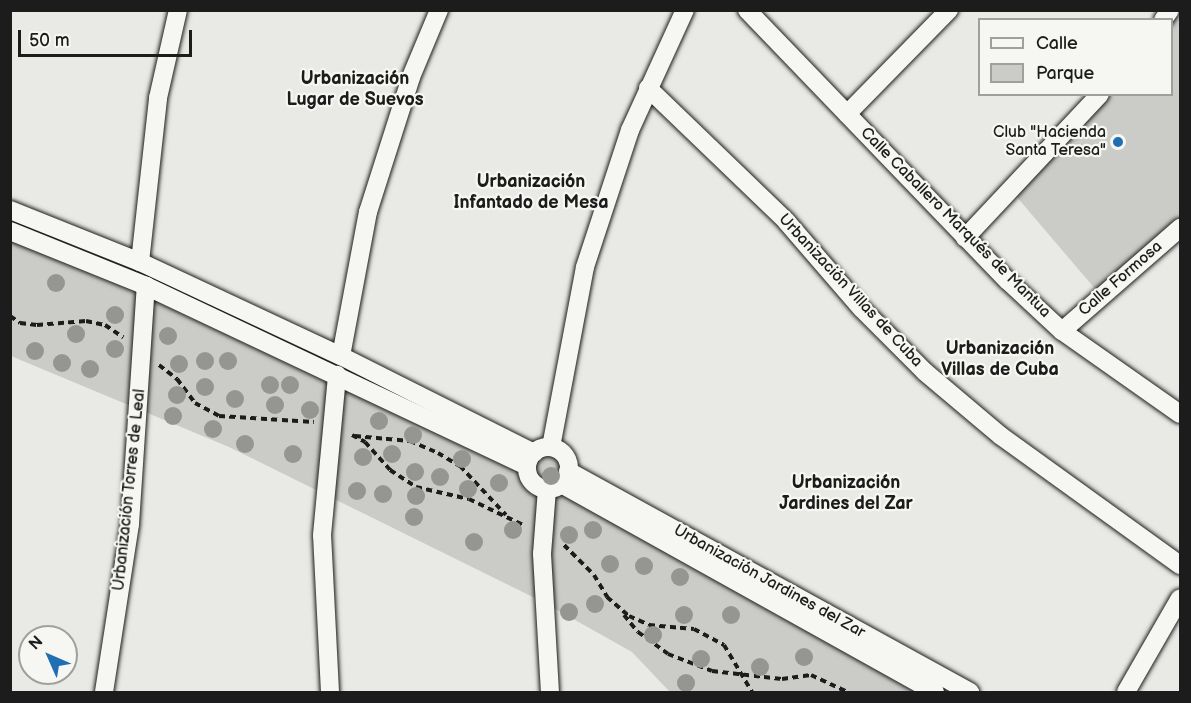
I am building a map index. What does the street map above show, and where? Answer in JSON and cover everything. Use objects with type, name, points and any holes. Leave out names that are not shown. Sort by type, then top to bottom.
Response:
[{"type":"street","points":[[140,262],[158,98],[178,10]]},
{"type":"street","points":[[341,356],[368,212],[411,77],[439,10]]},
{"type":"street","points":[[559,481],[532,482],[585,267],[648,88],[685,10]]},
{"type":"street","name":"Calle Caballero Marqués de Mantua","points":[[747,10],[965,238],[1062,331],[1180,414]]},
{"type":"street","points":[[847,114],[949,10]]},
{"type":"street","name":"Urbanización Villas de Cuba","points":[[648,88],[786,221],[862,309],[925,372],[1001,436],[1180,565]]},
{"type":"street","points":[[965,238],[1098,96]]},
{"type":"street","points":[[10,210],[140,262],[341,356],[537,455]]},
{"type":"street","name":"Calle Formosa","points":[[1062,331],[1180,228]]},
{"type":"street","points":[[10,231],[146,286],[337,375],[537,455],[565,456],[543,535],[544,634],[550,693]]},
{"type":"street","name":"Urbanización Torres de Leal","points":[[104,693],[130,524],[146,286]]},
{"type":"street","points":[[330,693],[322,535],[337,375]]},
{"type":"street","name":"Urbanización Jardines del Zar","points":[[559,481],[936,693]]},
{"type":"street","name":"Urbanización Jardines del Zar","points":[[559,481],[970,693]]},
{"type":"street","points":[[1126,693],[1180,598]]},
{"type":"path","points":[[10,315],[20,323],[86,321],[105,325],[177,379],[195,403],[219,416],[302,420],[354,436],[365,442],[390,470],[416,487],[469,499],[560,542],[580,560],[638,632],[668,654],[712,671],[782,680],[811,675],[847,693]]},
{"type":"path","points":[[354,436],[410,441],[438,453],[460,466],[508,517]]},
{"type":"path","points":[[618,607],[649,625],[694,629],[724,645],[752,693]]},
{"type":"green space","name":"Club \"Hacienda Santa Teresa\"","points":[[1170,11],[1180,11],[1180,228],[1102,297],[1011,190],[1099,96],[1173,96],[1173,18],[1170,18]]},
{"type":"green space","points":[[10,231],[527,474],[538,487],[554,488],[935,692],[670,692],[632,652],[543,602],[229,447],[11,356]]},
{"type":"green space","points":[[548,453],[559,457],[563,468],[559,479],[548,483],[537,479],[533,468],[537,457]]},
{"type":"place","name":"Club \"Hacienda Santa Teresa\"","points":[[1118,142]]},
{"type":"district","name":"Urbanización Lugar de Suevos","points":[[355,90]]},
{"type":"district","name":"Urbanización Infantado de Mesa","points":[[531,193]]},
{"type":"district","name":"Urbanización Villas de Cuba","points":[[1000,360]]},
{"type":"district","name":"Urbanización Jardines del Zar","points":[[846,494]]}]
